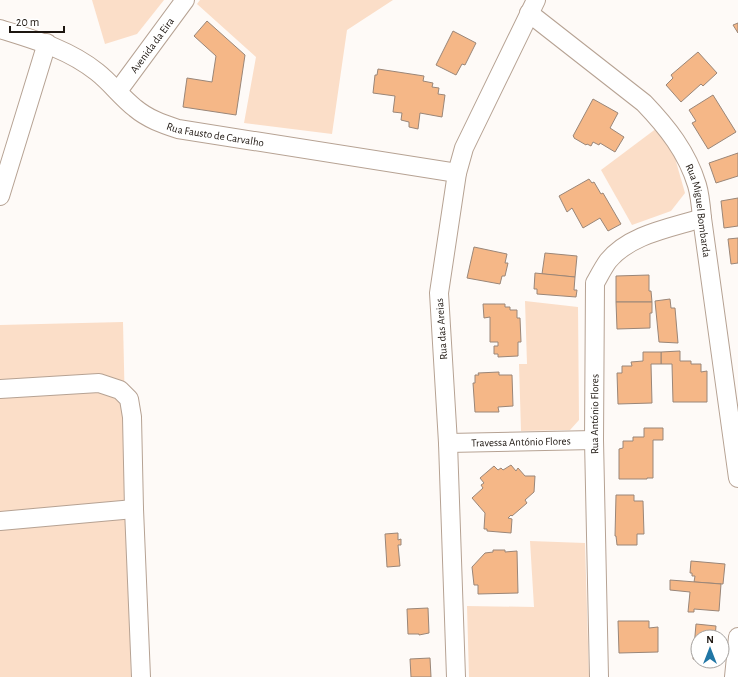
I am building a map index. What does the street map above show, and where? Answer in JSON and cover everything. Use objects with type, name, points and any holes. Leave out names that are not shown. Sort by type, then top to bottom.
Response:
[{"type":"street","name":"Avenida da Eira","points":[[118,91],[186,0]]},
{"type":"street","name":"Rua das Areias","points":[[456,677],[448,443],[439,293],[457,173],[464,148],[532,7]]},
{"type":"street","name":"Rua Miguel Bombarda","points":[[532,7],[644,103],[661,120],[687,158],[697,185],[738,478]]},
{"type":"street","name":"Rua Fausto de Carvalho","points":[[0,29],[47,44],[74,56],[98,72],[134,108],[154,121],[178,129],[457,173]]},
{"type":"street","points":[[0,196],[47,44]]},
{"type":"street","name":"Rua António Flores","points":[[599,677],[594,440],[595,283],[607,262],[622,247],[650,234],[702,218]]},
{"type":"street","points":[[0,389],[99,383],[120,390],[129,399],[132,417],[141,677]]},
{"type":"street","name":"Travessa António Flores","points":[[448,443],[594,440]]},
{"type":"street","points":[[0,521],[134,509]]},
{"type":"street","points":[[734,677],[738,637]]},
{"type":"shaded area","points":[[92,0],[164,0],[137,34],[105,44]]},
{"type":"shaded area","points":[[200,0],[393,0],[347,30],[332,134],[244,123],[256,57],[197,4]]},
{"type":"shaded area","points":[[657,128],[673,151],[685,193],[671,211],[632,225],[601,170]]},
{"type":"shaded area","points":[[525,301],[578,307],[579,420],[570,430],[521,431],[519,364],[527,364]]},
{"type":"shaded area","points":[[123,322],[131,677],[0,677],[0,325]]},
{"type":"shaded area","points":[[530,541],[585,543],[589,677],[469,677],[467,606],[534,607]]},
{"type":"building","points":[[207,21],[245,55],[236,115],[183,107],[187,78],[212,82],[216,56],[194,36]]},
{"type":"building","points":[[738,23],[738,33],[733,25]]},
{"type":"building","points":[[453,31],[476,43],[465,65],[462,64],[456,75],[436,65]]},
{"type":"building","points":[[698,52],[717,73],[703,86],[701,84],[681,102],[666,85],[673,78],[671,75]]},
{"type":"building","points":[[378,69],[424,76],[423,81],[433,83],[432,87],[439,88],[438,94],[445,95],[442,117],[420,113],[418,129],[409,127],[409,122],[401,120],[402,113],[393,112],[395,96],[373,93],[375,75],[377,75]]},
{"type":"building","points":[[713,95],[736,132],[708,149],[692,123],[696,121],[689,110]]},
{"type":"building","points":[[593,99],[618,113],[610,128],[624,137],[615,152],[600,143],[599,145],[593,142],[591,146],[586,145],[573,136]]},
{"type":"building","points":[[738,153],[738,176],[716,183],[709,163]]},
{"type":"building","points":[[589,179],[592,183],[594,182],[601,194],[603,193],[621,224],[608,231],[600,218],[583,228],[572,208],[567,212],[559,196]]},
{"type":"building","points":[[738,198],[738,226],[724,228],[721,201]]},
{"type":"building","points":[[738,238],[738,263],[731,264],[728,239]]},
{"type":"building","points":[[474,247],[507,254],[505,263],[508,263],[505,276],[502,276],[500,284],[467,278]]},
{"type":"building","points":[[545,253],[577,256],[575,277],[542,274]]},
{"type":"building","points":[[535,273],[575,277],[574,290],[577,290],[576,297],[537,294],[537,289],[534,289]]},
{"type":"building","points":[[649,275],[649,291],[651,291],[652,302],[616,302],[616,276]]},
{"type":"building","points":[[670,299],[671,308],[675,308],[678,343],[659,342],[655,301]]},
{"type":"building","points":[[616,302],[652,302],[650,328],[617,329]]},
{"type":"building","points":[[483,304],[505,304],[505,307],[510,307],[510,310],[517,310],[517,318],[520,318],[521,342],[518,342],[518,356],[498,357],[498,354],[494,354],[494,346],[498,346],[498,342],[490,342],[490,317],[484,318]]},
{"type":"building","points":[[680,351],[680,361],[691,361],[691,364],[701,364],[701,372],[707,371],[707,402],[673,402],[672,364],[661,364],[661,352]]},
{"type":"building","points":[[643,352],[661,352],[661,364],[651,364],[652,403],[618,404],[617,373],[622,373],[622,366],[632,366],[631,362],[643,361]]},
{"type":"building","points":[[499,372],[499,375],[512,375],[513,406],[498,407],[499,412],[475,412],[473,383],[475,383],[475,375],[479,375],[478,373]]},
{"type":"building","points":[[644,428],[663,428],[663,440],[653,440],[653,478],[619,479],[619,449],[623,448],[623,441],[633,441],[633,437],[644,437]]},
{"type":"building","points":[[511,465],[516,471],[518,468],[525,476],[535,476],[534,492],[525,500],[527,503],[508,518],[512,519],[511,533],[487,531],[487,529],[484,529],[485,513],[472,498],[483,488],[481,485],[484,483],[480,478],[494,466],[498,470],[501,468],[503,470]]},
{"type":"building","points":[[616,495],[634,495],[634,501],[643,501],[644,534],[637,534],[637,545],[617,545],[615,536]]},
{"type":"building","points":[[398,533],[398,540],[401,539],[401,545],[398,545],[400,566],[387,567],[385,534]]},
{"type":"building","points":[[493,550],[505,550],[505,552],[517,551],[518,593],[478,594],[478,585],[474,585],[472,567],[485,553],[493,552]]},
{"type":"building","points":[[691,561],[725,564],[723,584],[694,582],[695,576],[692,576],[692,573],[690,573]]},
{"type":"building","points":[[670,580],[721,584],[719,611],[694,609],[694,612],[688,612],[690,592],[670,590]]},
{"type":"building","points":[[428,608],[429,633],[419,635],[408,634],[407,609]]},
{"type":"building","points":[[618,621],[649,621],[649,628],[658,627],[658,652],[619,653]]},
{"type":"building","points":[[696,624],[716,626],[716,629],[696,629]]},
{"type":"building","points":[[430,658],[431,677],[411,677],[410,659]]}]
